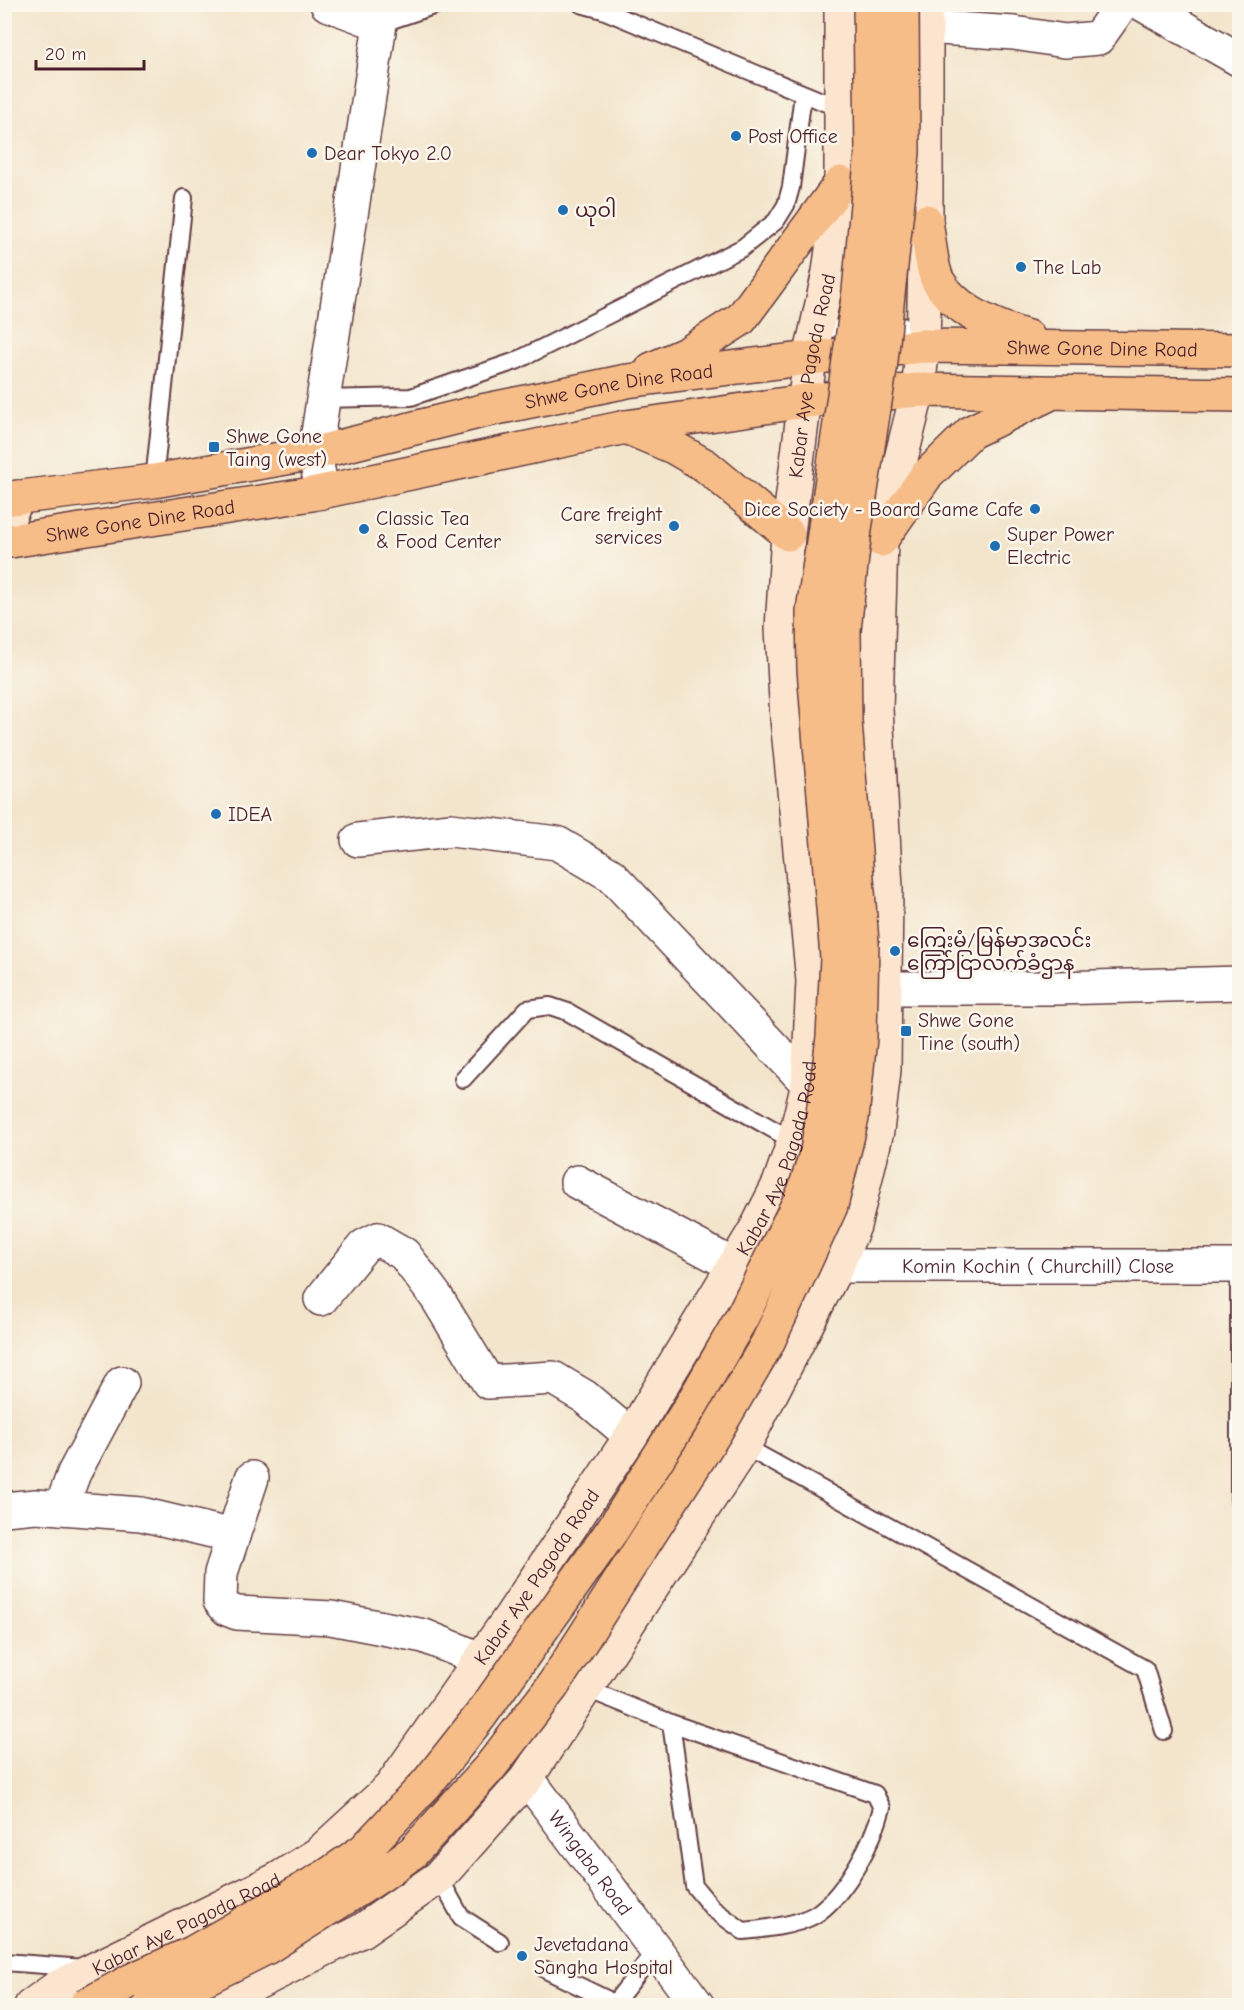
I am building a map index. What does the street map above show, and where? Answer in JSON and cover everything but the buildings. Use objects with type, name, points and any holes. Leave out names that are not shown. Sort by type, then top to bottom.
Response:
[{"type":"main road","name":"Kabar Aye Pagoda Road","points":[[31,2006],[56,1988],[240,1900],[318,1854],[390,1788],[631,1436],[779,1184],[794,1141],[808,1084],[813,981],[787,719],[782,628],[788,534],[814,344],[829,272],[841,183],[843,110],[841,4]]},
{"type":"main road","name":"Kabar Aye Pagoda Road","points":[[86,2006],[132,1980],[192,1953],[328,1875],[364,1850],[428,1782],[481,1715],[619,1519],[742,1317],[804,1192],[817,1151],[826,1093],[833,1037],[837,958],[814,669],[813,611],[859,291],[872,151],[870,4]]},
{"type":"main road","points":[[150,2006],[266,1948],[381,1875],[413,1852],[491,1766],[552,1687],[716,1431],[767,1344],[831,1206],[852,1118],[860,1038],[862,943],[845,721],[844,630],[855,529],[880,370],[903,153],[902,4]]},
{"type":"main road","points":[[211,2006],[361,1931],[439,1877],[527,1778],[744,1446],[837,1266],[854,1226],[877,1131],[884,1070],[886,888],[876,709],[881,540],[918,390],[923,336],[926,221],[926,16]]},
{"type":"main road","points":[[627,381],[688,353],[741,319],[841,183]]},
{"type":"main road","points":[[926,221],[938,280],[961,305],[993,326],[1058,346]]},
{"type":"main road","name":"Shwe Gone Dine Road","points":[[11,498],[154,482],[315,453],[482,411],[814,344],[923,336],[1058,346],[1239,350]]},
{"type":"main road","name":"Shwe Gone Dine Road","points":[[4,542],[322,492],[626,427],[806,401],[918,390],[1239,395]]},
{"type":"main road","points":[[881,540],[926,476],[971,432],[1054,391]]},
{"type":"main road","points":[[626,427],[673,447],[706,466],[788,534]]},
{"type":"main road","points":[[4,528],[11,498]]},
{"type":"main road","points":[[813,981],[885,988]]},
{"type":"street","points":[[322,492],[315,453],[383,14],[327,4]]},
{"type":"street","points":[[926,16],[1065,40],[1098,38],[1122,4]]},
{"type":"street","points":[[1142,4],[1239,60]]},
{"type":"street","points":[[358,840],[451,830],[557,843],[611,875],[808,1084]]},
{"type":"street","points":[[885,988],[1057,988],[1239,983]]},
{"type":"street","points":[[577,1182],[733,1265]]},
{"type":"street","points":[[321,1299],[364,1246],[378,1239],[405,1254],[437,1299],[488,1382],[553,1378],[585,1397],[631,1436]]},
{"type":"street","name":"Komin Kochin ( Churchill) Close","points":[[837,1266],[1239,1266]]},
{"type":"street","points":[[61,1508],[74,1473],[122,1383]]},
{"type":"street","points":[[252,1478],[221,1573],[220,1601],[227,1609],[237,1613],[331,1618],[424,1636],[480,1659]]},
{"type":"street","points":[[4,1509],[36,1506],[141,1514],[233,1536]]},
{"type":"street","name":"Wingaba Road","points":[[527,1778],[698,2006]]},
{"type":"lane","points":[[383,14],[439,4]]},
{"type":"lane","points":[[581,4],[603,10],[843,110]]},
{"type":"lane","points":[[322,399],[411,397],[516,361],[742,249],[776,221],[786,205],[791,187],[803,94]]},
{"type":"lane","points":[[154,482],[184,198]]},
{"type":"lane","points":[[463,1079],[527,1009],[550,1006],[568,1012],[794,1141],[867,1174]]},
{"type":"lane","points":[[1239,1266],[1239,1500]]},
{"type":"lane","points":[[744,1446],[1145,1669],[1164,1731]]},
{"type":"lane","points":[[587,1689],[670,1723],[875,1794],[882,1808],[879,1820],[848,1881],[818,1914],[773,1928],[743,1931],[713,1909],[694,1886],[670,1723]]},
{"type":"lane","points":[[439,1877],[461,1917],[500,1942]]},
{"type":"lane","points":[[546,1970],[613,2005],[657,1949]]},
{"type":"lane","points":[[4,1962],[95,1968]]},
{"type":"place","name":"Post Office","points":[[736,136]]},
{"type":"place","name":"Dear Tokyo 2.0","points":[[312,153]]},
{"type":"place","name":"ယုဝါ","points":[[563,210]]},
{"type":"place","name":"The Lab","points":[[1021,267]]},
{"type":"place","name":"Shwe Gone Taing (west)","points":[[214,447]]},
{"type":"place","name":"Dice Society - Board Game Cafe","points":[[1035,509]]},
{"type":"place","name":"Care freight services","points":[[674,526]]},
{"type":"place","name":"Classic Tea & Food Center","points":[[364,529]]},
{"type":"place","name":"Super Power Electric","points":[[995,546]]},
{"type":"place","name":"IDEA","points":[[216,814]]},
{"type":"place","name":"‌ကြေးမုံ/မြန်မာ့အလင်း ကြော်ငြာလက်ခံဌာန","points":[[895,951]]},
{"type":"place","name":"Shwe Gone Tine (south)","points":[[906,1031]]},
{"type":"place","name":"Jevetadana Sangha Hospital","points":[[522,1956]]}]
